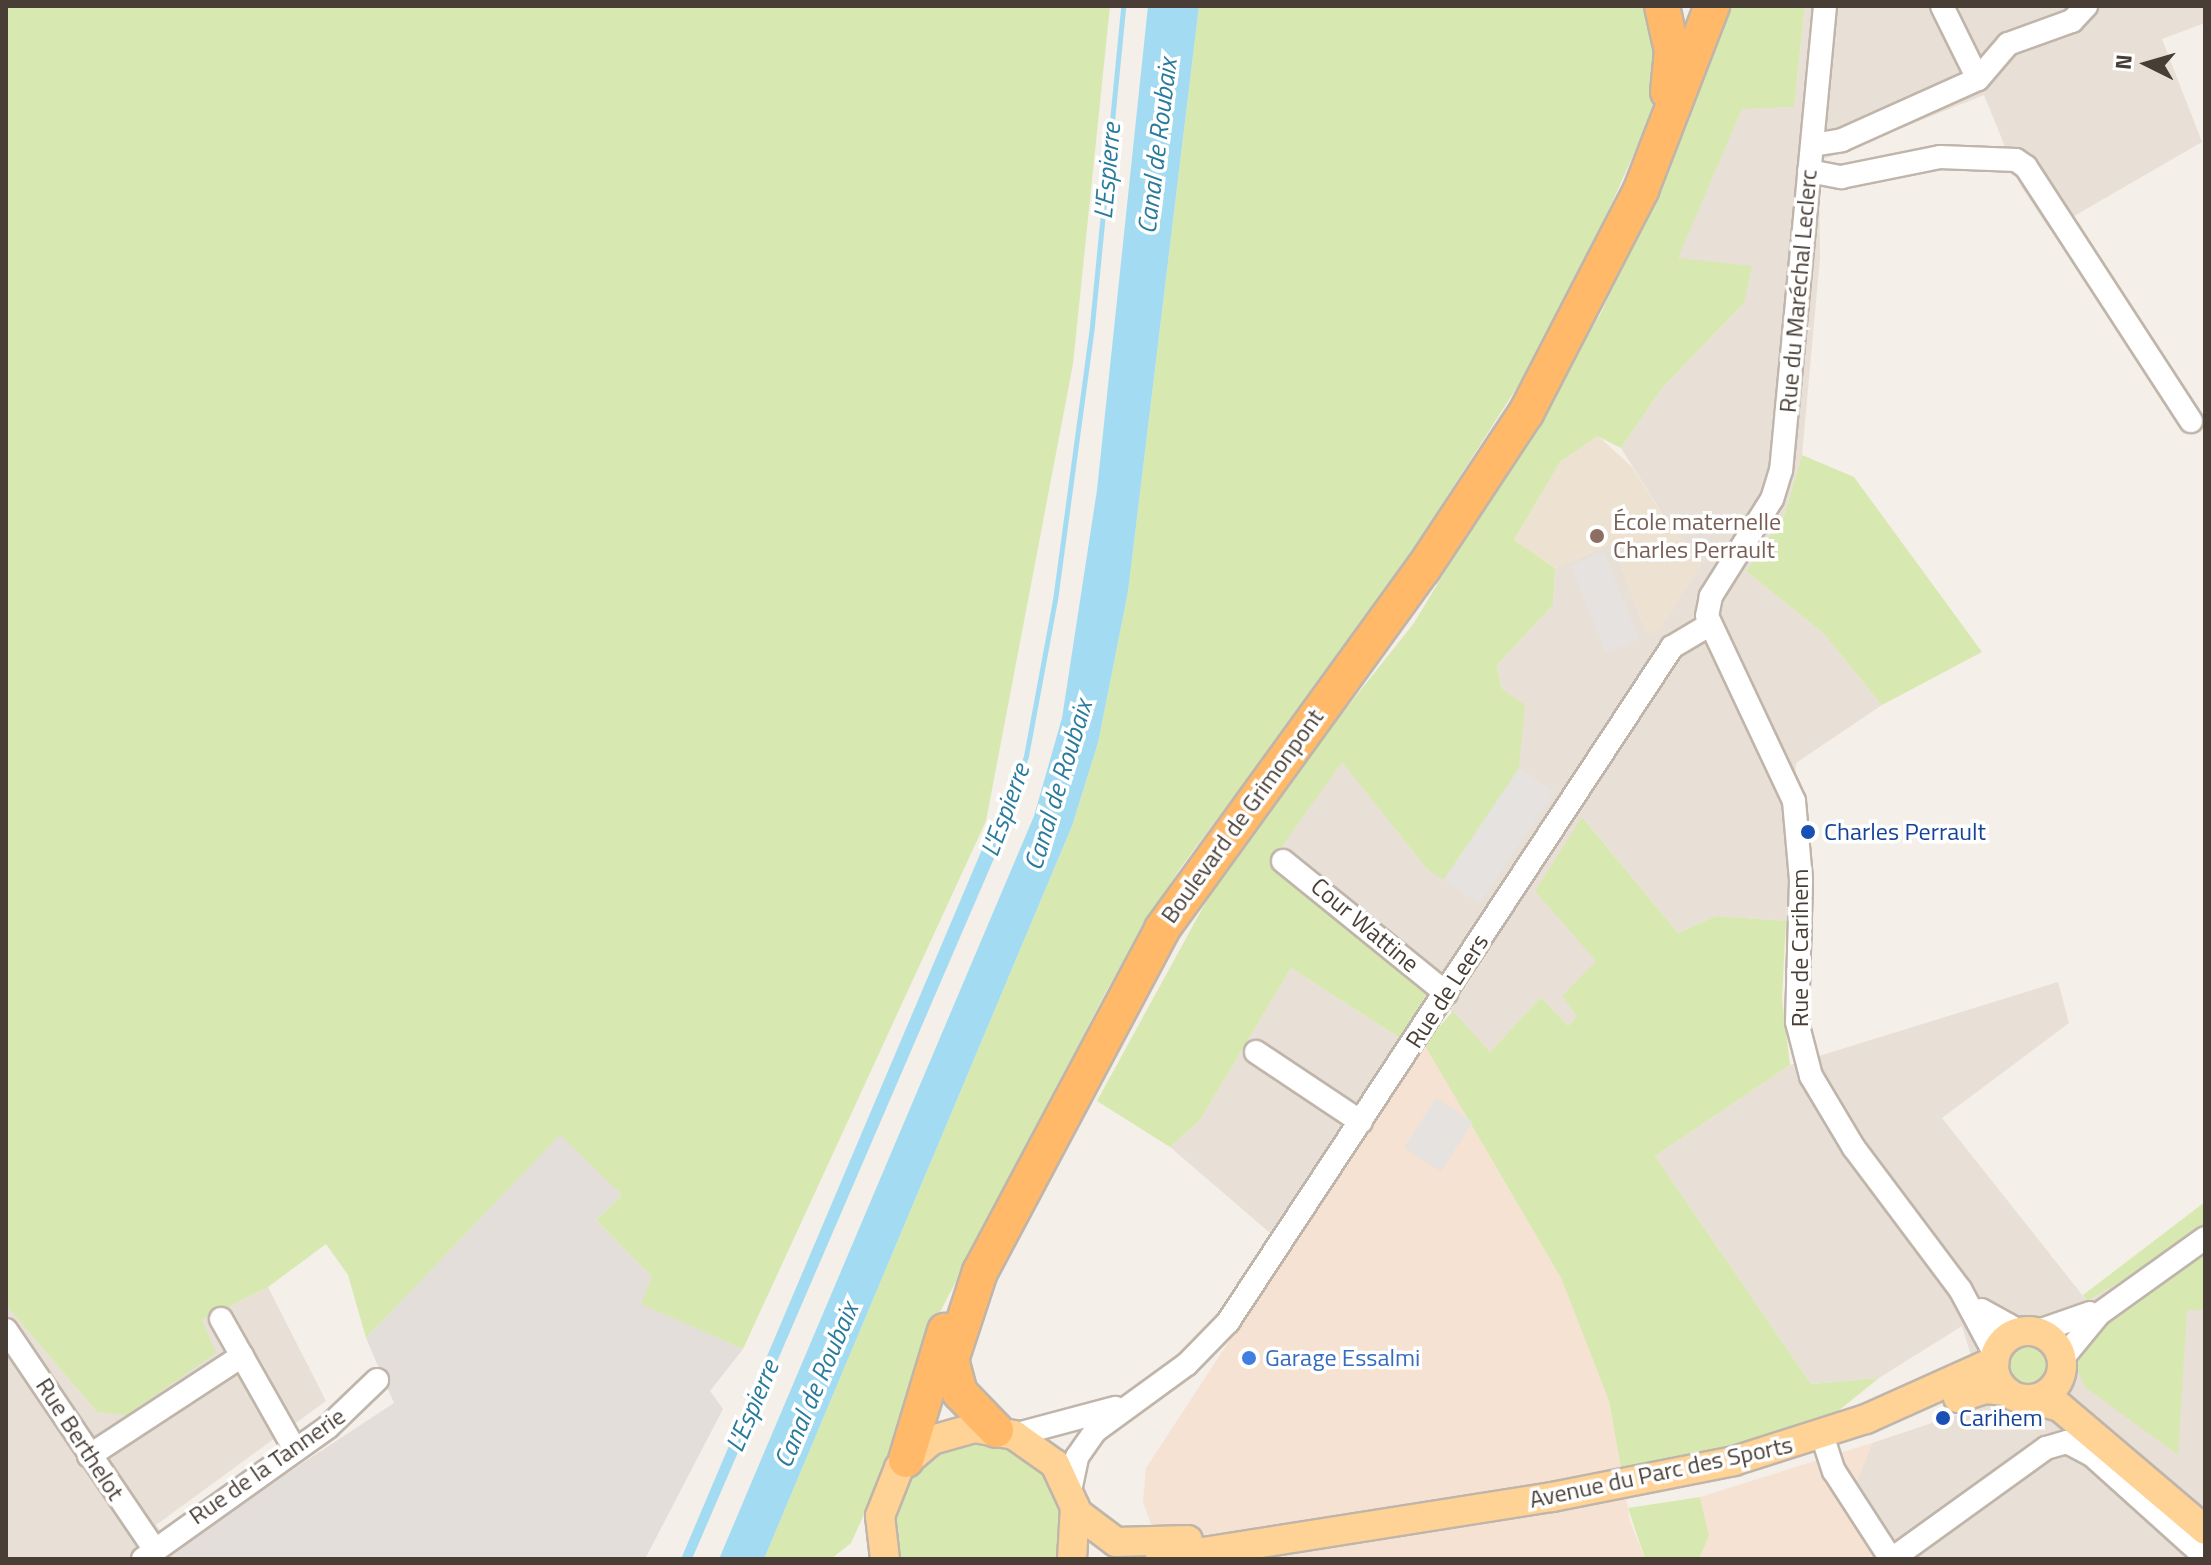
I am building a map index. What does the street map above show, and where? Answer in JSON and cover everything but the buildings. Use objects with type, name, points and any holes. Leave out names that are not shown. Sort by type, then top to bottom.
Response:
[{"type":"highway","points":[[1655,157],[1672,65],[1662,6]]},
{"type":"highway","points":[[1655,157],[1712,6]]},
{"type":"highway","name":"Boulevard de Grimonpont","points":[[906,1460],[936,1351],[1162,929],[1442,542],[1543,383],[1655,157]]},
{"type":"highway","name":"Boulevard de Grimonpont","points":[[980,1272],[951,1360],[960,1393],[1005,1432]]},
{"type":"main road","points":[[2205,1507],[2075,1394],[2051,1339],[2028,1332],[1995,1358],[2019,1395],[2060,1407],[2205,1530]]},
{"type":"main road","name":"Avenue du Parc des Sports","points":[[1824,1443],[1978,1374],[1995,1358]]},
{"type":"main road","points":[[2019,1395],[2052,1390],[2062,1364]]},
{"type":"main road","name":"Avenue du Parc des Sports","points":[[1160,1559],[1260,1539],[1454,1514],[1639,1497],[1824,1443],[1978,1391],[2019,1395]]},
{"type":"main road","points":[[862,1559],[879,1527],[885,1495],[906,1460],[942,1435],[1005,1432],[1048,1457],[1073,1502],[1072,1559]]},
{"type":"main road","name":"Avenue du Parc des Sports","points":[[1073,1502],[1116,1542],[1260,1539]]},
{"type":"main road","points":[[879,1527],[885,1559]]},
{"type":"street","name":"Rue du Maréchal Leclerc","points":[[1709,625],[1709,601],[1772,499],[1781,470],[1825,6]]},
{"type":"street","points":[[1942,6],[1978,79]]},
{"type":"street","points":[[1812,145],[1842,140],[1978,79],[2008,44],[2072,21],[2086,6]]},
{"type":"street","points":[[1809,171],[1841,177],[1940,157],[2016,160],[2026,167],[2191,421]]},
{"type":"street","name":"Rue de Leers","points":[[1073,1502],[1081,1449],[1131,1403],[1187,1364],[1223,1329],[1672,647],[1709,625]]},
{"type":"street","name":"Rue de Carihem","points":[[1709,625],[1794,801],[1801,867],[1797,1022],[1811,1076],[1854,1148],[1960,1289],[1988,1317],[2028,1332]]},
{"type":"street","name":"Cour Wattine","points":[[1283,861],[1446,993]]},
{"type":"street","points":[[1256,1052],[1361,1122]]},
{"type":"street","points":[[2062,1364],[2074,1338],[2120,1298],[2205,1238]]},
{"type":"street","name":"Rue de Carihem","points":[[1960,1289],[1995,1358]]},
{"type":"street","points":[[2028,1332],[2058,1328],[2120,1298]]},
{"type":"street","points":[[221,1319],[295,1450]]},
{"type":"street","name":"Rue Berthelot","points":[[6,1330],[89,1456],[148,1554]]},
{"type":"street","points":[[89,1456],[242,1356]]},
{"type":"street","name":"Rue de la Tannerie","points":[[148,1554],[295,1450],[377,1380]]},
{"type":"street","name":"Rue de Leers","points":[[1005,1432],[1131,1403]]},
{"type":"street","points":[[1824,1443],[1891,1559],[2046,1448],[2067,1442],[2093,1456],[2205,1557]]},
{"type":"shaded area","points":[[1805,6],[2205,6],[2205,23],[2162,39],[2202,142],[2050,230],[2021,186],[1984,95],[1819,161],[1820,258],[1802,455],[1784,516],[1746,571],[1823,633],[1882,705],[1796,763],[1786,921],[1716,916],[1678,933],[1583,818],[1596,961],[1577,1016],[1568,1026],[1541,997],[1490,1052],[1430,989],[1269,865],[1342,761],[1428,870],[1502,689],[1497,665],[1553,605],[1555,568],[1613,543],[1646,632],[1705,559],[1674,533],[1621,448],[1663,387],[1744,303],[1677,259],[1742,108],[1794,107]]},
{"type":"shaded area","name":"École maternelle Charles Perrault","points":[[1597,435],[1632,467],[1674,533],[1705,559],[1657,634],[1646,632],[1613,543],[1555,568],[1514,540],[1560,462]]},
{"type":"shaded area","points":[[1604,552],[1639,639],[1606,653],[1571,565]]},
{"type":"shaded area","points":[[1519,768],[1555,792],[1479,904],[1444,880]]},
{"type":"shaded area","points":[[1291,968],[1400,1038],[1270,1233],[1170,1147],[1200,1120]]},
{"type":"shaded area","points":[[2058,982],[2069,1023],[1942,1118],[2087,1301],[2166,1256],[2205,1225],[2205,1559],[1904,1559],[1856,1483],[1872,1443],[1986,1405],[1962,1326],[1879,1378],[1811,1384],[1655,1156],[1790,1065]]},
{"type":"shaded area","points":[[1424,1044],[1561,1278],[1609,1401],[1630,1521],[1645,1559],[1164,1559],[1143,1502],[1146,1468]]},
{"type":"shaded area","points":[[1436,1098],[1473,1122],[1441,1171],[1404,1147]]},
{"type":"shaded area","points":[[560,1134],[622,1195],[596,1220],[652,1277],[642,1304],[743,1349],[710,1391],[723,1409],[645,1559],[183,1559],[172,1549],[394,1403],[366,1338]]},
{"type":"shaded area","points":[[268,1287],[326,1401],[156,1525],[183,1559],[6,1559],[6,1305],[97,1412],[201,1320]]},
{"type":"shaded area","points":[[1872,1443],[1856,1483],[1904,1559],[1699,1559],[1709,1536],[1700,1497]]},
{"type":"green space","points":[[6,6],[1110,6],[1073,364],[986,821],[743,1349],[641,1304],[652,1277],[596,1220],[622,1195],[560,1135],[366,1338],[348,1275],[326,1244],[268,1287],[202,1320],[216,1353],[127,1415],[97,1412],[6,1305]]},
{"type":"green space","points":[[1199,6],[1654,6],[1662,90],[1587,259],[1521,381],[1384,595],[1179,870],[1108,988],[937,1318],[893,1451],[851,1543],[831,1559],[764,1559],[1072,826],[1098,743],[1128,592]]},
{"type":"green space","points":[[1726,6],[1805,6],[1794,107],[1742,109],[1678,258],[1752,266],[1744,303],[1663,387],[1621,448],[1597,436],[1560,462],[1514,540],[1555,568],[1553,605],[1497,665],[1502,689],[1525,705],[1519,768],[1446,881],[1428,870],[1342,762],[1269,865],[1430,989],[1400,1038],[1291,968],[1200,1120],[1170,1147],[1097,1101],[1236,847],[1414,623],[1601,313],[1706,74]]},
{"type":"green space","points":[[1802,455],[1854,477],[1982,652],[1882,705],[1823,633],[1746,571],[1784,516]]},
{"type":"green space","points":[[1582,817],[1678,933],[1716,916],[1786,921],[1782,998],[1790,1065],[1655,1156],[1811,1384],[1879,1378],[1817,1428],[1623,1480],[1609,1401],[1561,1278],[1424,1044],[1453,1011],[1490,1052],[1541,997],[1568,1026],[1577,1016],[1562,996],[1596,961],[1535,891]]},
{"type":"green space","points":[[2205,1202],[2205,1225],[2166,1256],[2087,1301],[2083,1295]]},
{"type":"green space","points":[[2205,1254],[2205,1310],[2187,1310],[2178,1455],[2085,1387],[2074,1362],[2102,1329]]},
{"type":"green space","points":[[2028,1344],[2043,1350],[2049,1365],[2043,1380],[2028,1386],[2013,1380],[2007,1365],[2013,1350]]},
{"type":"green space","points":[[966,1440],[1010,1445],[1040,1465],[1062,1503],[1059,1559],[896,1559],[890,1534],[902,1483],[926,1456]]},
{"type":"green space","points":[[1700,1497],[1709,1536],[1699,1559],[1645,1559],[1628,1508]]},
{"type":"water","name":"Canal de Roubaix","points":[[1148,6],[1199,6],[1128,592],[1098,743],[1072,826],[764,1559],[719,1559],[1034,816],[1062,718],[1097,490]]},
{"type":"water","points":[[1000,807],[1014,812],[692,1559],[681,1559]]},
{"type":"waterway","name":"L'Espierre","points":[[1006,815],[1026,756],[1055,600],[1092,325],[1123,6]]},
{"type":"place","name":"École maternelle Charles Perrault","points":[[1597,536]]},
{"type":"place","name":"Charles Perrault","points":[[1808,832]]},
{"type":"place","name":"Garage Essalmi","points":[[1249,1358]]},
{"type":"place","name":"Carihem","points":[[1943,1418]]}]
